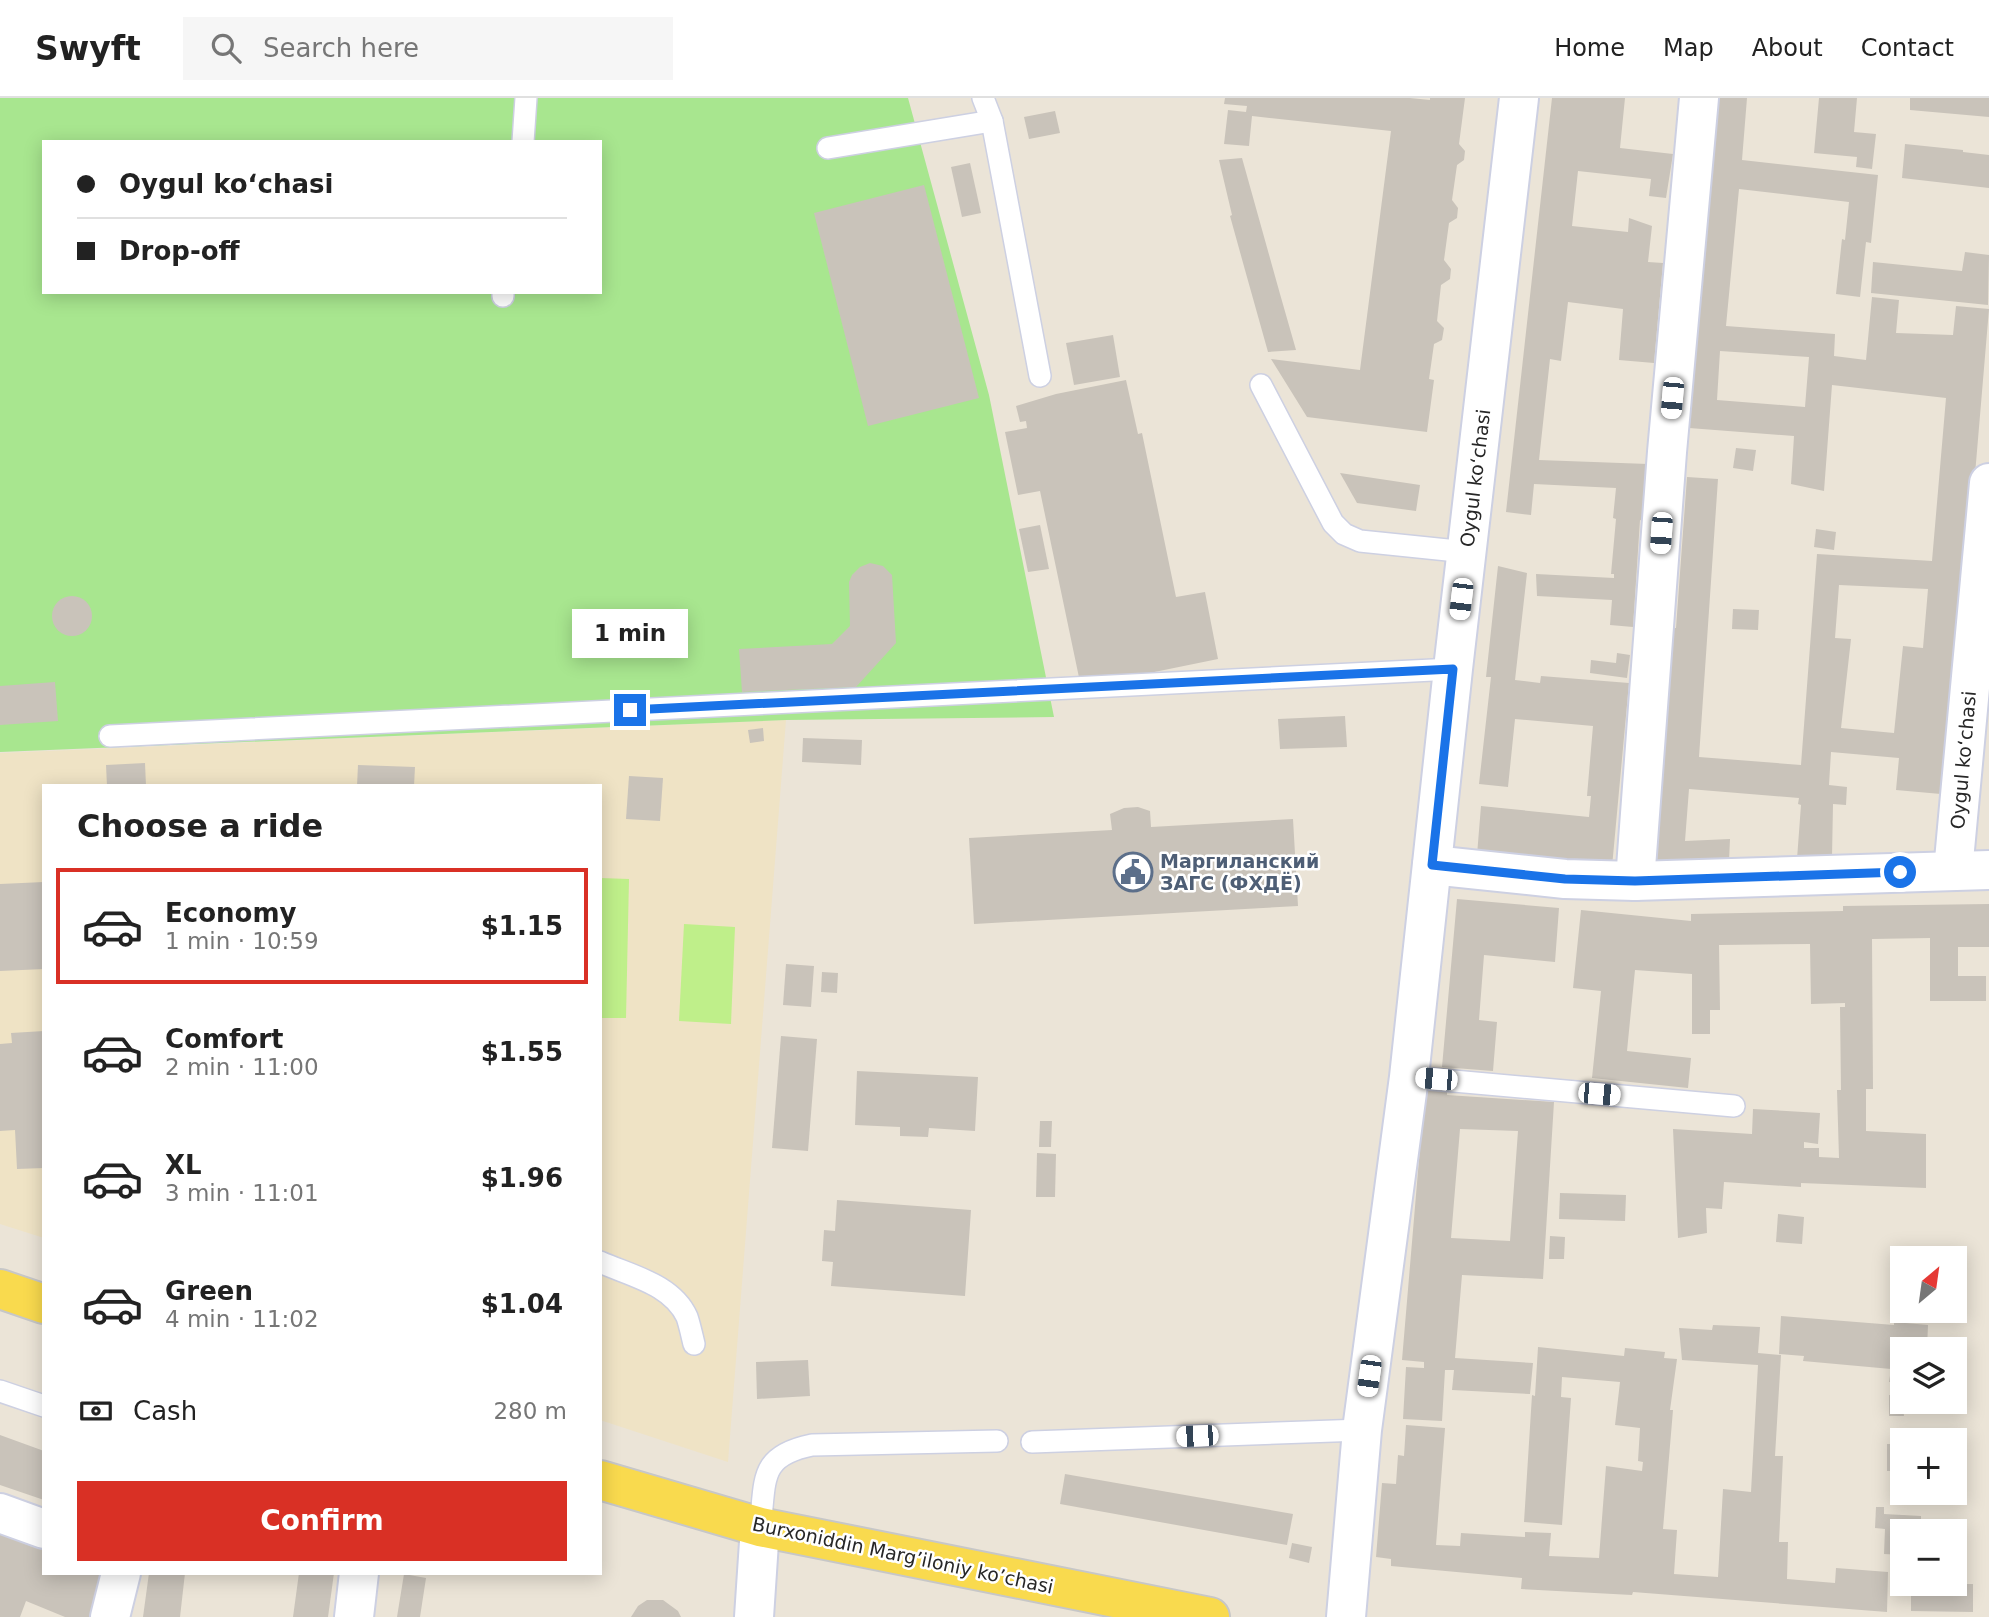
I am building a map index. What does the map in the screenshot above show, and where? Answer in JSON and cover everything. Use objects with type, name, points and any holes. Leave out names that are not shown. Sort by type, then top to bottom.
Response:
[{"type":"main road","points":[[0,1289],[42,1303]]},
{"type":"main road","name":"Burxoniddin Marg’iloniy ko’chasi","points":[[602,1481],[760,1527],[1210,1617]]},
{"type":"street","name":"Oygul koʻchasi","points":[[1519,98],[1432,865],[1565,879],[1635,881],[1971,870],[1989,483]]},
{"type":"street","points":[[1635,881],[1667,452],[1699,98]]},
{"type":"street","points":[[1346,1617],[1362,1430],[1409,1077],[1432,865]]},
{"type":"street","points":[[0,1513],[42,1528]]},
{"type":"street","points":[[754,1617],[760,1527]]},
{"type":"street","points":[[110,1617],[120,1575]]},
{"type":"street","points":[[354,1617],[359,1575]]},
{"type":"lane","points":[[523,140],[526,98]]},
{"type":"lane","points":[[983,98],[992,121],[1040,376]]},
{"type":"lane","points":[[828,148],[992,121]]},
{"type":"lane","points":[[1261,386],[1333,523],[1344,534],[1360,541],[1467,552]]},
{"type":"lane","points":[[110,736],[1453,669]]},
{"type":"lane","points":[[1409,1077],[1734,1106]]},
{"type":"lane","points":[[602,1263],[656,1285],[672,1297],[686,1316],[694,1344]]},
{"type":"lane","points":[[0,1391],[42,1405]]},
{"type":"lane","points":[[1032,1442],[1362,1430]]},
{"type":"lane","points":[[760,1527],[766,1479],[771,1466],[779,1455],[792,1449],[812,1445],[997,1441]]},
{"type":"shaded area","points":[[786,720],[728,1462],[602,1421],[602,784],[42,784],[42,1237],[0,1224],[0,753]]},
{"type":"green space","points":[[0,98],[908,98],[989,395],[1054,717],[786,720],[0,752]]},
{"type":"green space","points":[[602,878],[629,879],[626,1018],[602,1018]]},
{"type":"green space","points":[[684,924],[735,927],[731,1024],[679,1021]]},
{"type":"building","points":[[1225,98],[1465,98],[1459,144],[1465,151],[1464,160],[1457,165],[1452,200],[1458,208],[1457,218],[1449,223],[1444,260],[1451,269],[1450,279],[1441,285],[1437,321],[1444,328],[1442,340],[1434,344],[1429,379],[1434,380],[1427,432],[1307,417],[1271,359],[1360,370],[1391,131],[1252,116],[1249,146],[1224,144],[1228,110],[1246,112],[1247,106],[1224,104]]},
{"type":"building","points":[[1552,98],[1625,98],[1620,148],[1673,154],[1666,198],[1649,196],[1651,179],[1578,171],[1572,226],[1628,232],[1629,218],[1652,226],[1648,262],[1663,263],[1654,363],[1619,360],[1623,309],[1568,302],[1561,361],[1550,359],[1539,460],[1648,464],[1643,521],[1640,520],[1633,627],[1610,625],[1612,600],[1537,596],[1536,574],[1614,578],[1614,574],[1611,574],[1616,488],[1534,484],[1531,515],[1506,512]]},
{"type":"building","points":[[1715,98],[1747,98],[1742,160],[1878,175],[1871,243],[1866,242],[1860,297],[1836,294],[1849,202],[1739,189],[1726,326],[1835,334],[1834,356],[1866,360],[1872,297],[1899,300],[1896,333],[1953,335],[1956,306],[1989,309],[1953,735],[1946,734],[1941,794],[1896,790],[1899,758],[1831,752],[1829,785],[1847,787],[1846,805],[1833,804],[1832,857],[1797,859],[1801,805],[1798,804],[1799,798],[1689,789],[1685,841],[1730,839],[1729,861],[1655,865],[1687,477],[1718,479],[1699,757],[1801,765],[1817,554],[1932,561],[1946,398],[1832,385],[1824,491],[1791,484],[1794,436],[1689,428],[1696,324],[1713,157],[1710,157]],"holes":[[[1720,351],[1809,357],[1805,407],[1717,400]],[[1839,585],[1928,589],[1923,648],[1903,646],[1894,733],[1841,728],[1851,639],[1835,638]]]},
{"type":"building","points":[[1819,98],[1857,98],[1854,132],[1876,134],[1872,169],[1856,167],[1857,157],[1814,153]]},
{"type":"building","points":[[1910,98],[1989,98],[1989,117],[1910,110]]},
{"type":"building","points":[[1055,111],[1060,133],[1029,139],[1024,117]]},
{"type":"building","points":[[1905,144],[1989,155],[1989,188],[1902,178]]},
{"type":"building","points":[[1242,158],[1296,350],[1268,352],[1230,216],[1232,215],[1219,160]]},
{"type":"building","points":[[970,163],[981,213],[962,217],[951,167]]},
{"type":"building","points":[[924,185],[979,398],[868,426],[814,213]]},
{"type":"building","points":[[1965,252],[1989,255],[1988,305],[1871,293],[1873,262],[1962,271]]},
{"type":"building","points":[[1113,335],[1120,377],[1074,385],[1066,343]]},
{"type":"building","points":[[1126,380],[1138,434],[1142,433],[1176,597],[1205,592],[1218,659],[1081,687],[1040,491],[1018,495],[1005,432],[1027,428],[1026,421],[1020,422],[1016,406],[1056,394]]},
{"type":"building","points":[[1736,448],[1756,450],[1753,471],[1733,468]]},
{"type":"building","points":[[1340,473],[1420,485],[1416,511],[1357,503]]},
{"type":"building","points":[[1040,525],[1049,569],[1028,572],[1019,529]]},
{"type":"building","points":[[1816,529],[1836,532],[1834,550],[1814,547]]},
{"type":"building","points":[[870,563],[883,566],[892,575],[896,643],[856,687],[742,692],[739,649],[832,644],[850,626],[849,582],[852,575],[860,567]]},
{"type":"building","points":[[1498,566],[1527,573],[1515,680],[1540,683],[1541,676],[1629,683],[1612,867],[1477,855],[1481,806],[1589,817],[1591,796],[1587,796],[1593,726],[1515,719],[1508,787],[1479,784],[1491,677],[1486,677]]},
{"type":"building","points":[[72,596],[80,597],[86,602],[91,608],[91,624],[86,630],[80,635],[72,636],[64,635],[58,630],[53,624],[52,616],[53,608],[58,602],[64,597]]},
{"type":"building","points":[[1733,609],[1759,610],[1758,630],[1732,629]]},
{"type":"building","points":[[1617,653],[1630,655],[1627,678],[1590,673],[1591,660],[1616,663]]},
{"type":"building","points":[[55,682],[58,721],[0,725],[0,686]]},
{"type":"building","points":[[1345,716],[1347,747],[1280,749],[1278,719]]},
{"type":"building","points":[[763,728],[764,741],[750,743],[748,730]]},
{"type":"building","points":[[803,738],[862,740],[861,765],[802,762]]},
{"type":"building","points":[[145,763],[146,784],[107,784],[106,765]]},
{"type":"building","points":[[358,765],[415,767],[414,784],[357,784]]},
{"type":"building","points":[[629,776],[663,778],[660,821],[626,819]]},
{"type":"building","name":"Маргиланский ЗАГС (ФХДЁ)","points":[[1138,807],[1150,811],[1151,827],[1293,819],[1298,906],[974,924],[969,838],[1112,830],[1110,814],[1124,808]]},
{"type":"building","points":[[42,882],[42,969],[0,971],[0,884]]},
{"type":"building","points":[[1457,899],[1559,908],[1555,962],[1484,955],[1479,1020],[1497,1022],[1493,1071],[1442,1067]]},
{"type":"building","points":[[1989,904],[1989,947],[1958,947],[1958,976],[1986,976],[1986,1001],[1930,1001],[1930,938],[1872,939],[1873,1089],[1866,1089],[1866,1131],[1926,1134],[1926,1188],[1801,1183],[1801,1187],[1724,1182],[1722,1209],[1706,1208],[1707,1233],[1678,1238],[1673,1129],[1752,1134],[1753,1109],[1820,1113],[1818,1144],[1804,1142],[1804,1148],[1819,1148],[1819,1157],[1839,1158],[1837,1090],[1841,1090],[1840,1007],[1845,1007],[1845,1003],[1811,1004],[1810,944],[1719,945],[1720,1010],[1710,1010],[1710,1034],[1692,1034],[1692,974],[1635,970],[1627,1051],[1691,1058],[1688,1088],[1592,1078],[1601,991],[1573,988],[1581,910],[1691,921],[1691,914],[1843,911],[1843,906]]},
{"type":"building","points":[[786,964],[814,966],[811,1007],[783,1005]]},
{"type":"building","points":[[822,972],[838,973],[837,993],[821,992]]},
{"type":"building","points":[[42,1031],[42,1168],[17,1169],[15,1130],[0,1131],[0,1044],[12,1043],[11,1033]]},
{"type":"building","points":[[781,1036],[817,1039],[808,1151],[772,1148]]},
{"type":"building","points":[[857,1071],[978,1077],[975,1131],[929,1128],[928,1137],[900,1136],[900,1127],[855,1125]]},
{"type":"building","points":[[1425,1089],[1447,1091],[1447,1095],[1554,1102],[1543,1279],[1462,1275],[1455,1358],[1533,1363],[1530,1394],[1452,1390],[1454,1370],[1445,1370],[1442,1421],[1403,1419],[1406,1367],[1424,1368],[1424,1362],[1402,1360]],"holes":[[[1460,1129],[1518,1131],[1510,1241],[1451,1238]]]},
{"type":"building","points":[[1040,1121],[1052,1121],[1051,1147],[1039,1147]]},
{"type":"building","points":[[1037,1153],[1056,1154],[1055,1197],[1036,1197]]},
{"type":"building","points":[[1560,1193],[1626,1195],[1625,1221],[1559,1219]]},
{"type":"building","points":[[837,1200],[971,1210],[965,1296],[831,1286],[833,1262],[822,1261],[824,1230],[835,1231]]},
{"type":"building","points":[[1778,1214],[1804,1217],[1802,1244],[1776,1242]]},
{"type":"building","points":[[1550,1236],[1565,1237],[1564,1259],[1549,1259]]},
{"type":"building","points":[[1781,1316],[1928,1325],[1928,1337],[1890,1337],[1890,1369],[1803,1361],[1804,1356],[1779,1354]]},
{"type":"building","points":[[1713,1325],[1760,1327],[1758,1353],[1781,1355],[1775,1456],[1783,1456],[1779,1542],[1788,1542],[1787,1579],[1835,1583],[1836,1568],[1888,1572],[1887,1612],[1633,1592],[1632,1595],[1521,1589],[1522,1578],[1391,1566],[1391,1559],[1376,1557],[1382,1483],[1396,1484],[1398,1455],[1404,1456],[1406,1425],[1445,1428],[1436,1545],[1460,1546],[1461,1533],[1525,1537],[1525,1532],[1551,1533],[1549,1556],[1599,1558],[1606,1466],[1642,1471],[1643,1462],[1638,1461],[1640,1428],[1615,1425],[1620,1382],[1562,1377],[1561,1397],[1571,1398],[1562,1525],[1524,1522],[1532,1395],[1535,1396],[1538,1347],[1624,1356],[1625,1348],[1665,1352],[1664,1358],[1677,1359],[1670,1410],[1673,1410],[1663,1529],[1677,1530],[1674,1574],[1718,1577],[1723,1489],[1751,1492],[1758,1365],[1682,1360],[1679,1328],[1712,1330]]},
{"type":"building","points":[[808,1360],[810,1396],[757,1399],[756,1362]]},
{"type":"building","points":[[1889,1395],[1890,1414],[1904,1416],[1889,1416]]},
{"type":"building","points":[[0,1435],[42,1450],[42,1499],[0,1485]]},
{"type":"building","points":[[1887,1444],[1890,1444],[1890,1471],[1887,1471]]},
{"type":"building","points":[[1065,1474],[1293,1514],[1287,1545],[1060,1504]]},
{"type":"building","points":[[1876,1507],[1884,1507],[1884,1514],[1921,1516],[1921,1519],[1890,1519],[1890,1554],[1884,1554],[1885,1529],[1875,1528]]},
{"type":"building","points":[[0,1524],[42,1539],[42,1575],[106,1575],[95,1617],[65,1617],[26,1601],[20,1617],[0,1617]]},
{"type":"building","points":[[1292,1543],[1312,1547],[1309,1563],[1289,1558]]},
{"type":"building","points":[[149,1575],[185,1575],[180,1617],[143,1617]]},
{"type":"building","points":[[299,1575],[334,1575],[328,1617],[293,1617]]},
{"type":"building","points":[[404,1575],[426,1578],[420,1617],[397,1617]]},
{"type":"building","points":[[1967,1584],[1973,1584],[1973,1612],[1911,1611],[1911,1596],[1967,1596]]},
{"type":"building","points":[[647,1600],[663,1600],[678,1611],[681,1617],[631,1617],[638,1606]]},
{"type":"place","name":"Маргиланский ЗАГС (ФХДЁ)","points":[[1133,872]]},
{"type":"route","points":[[630,710],[1453,669],[1432,865],[1565,879],[1635,881],[1900,872]]}]
